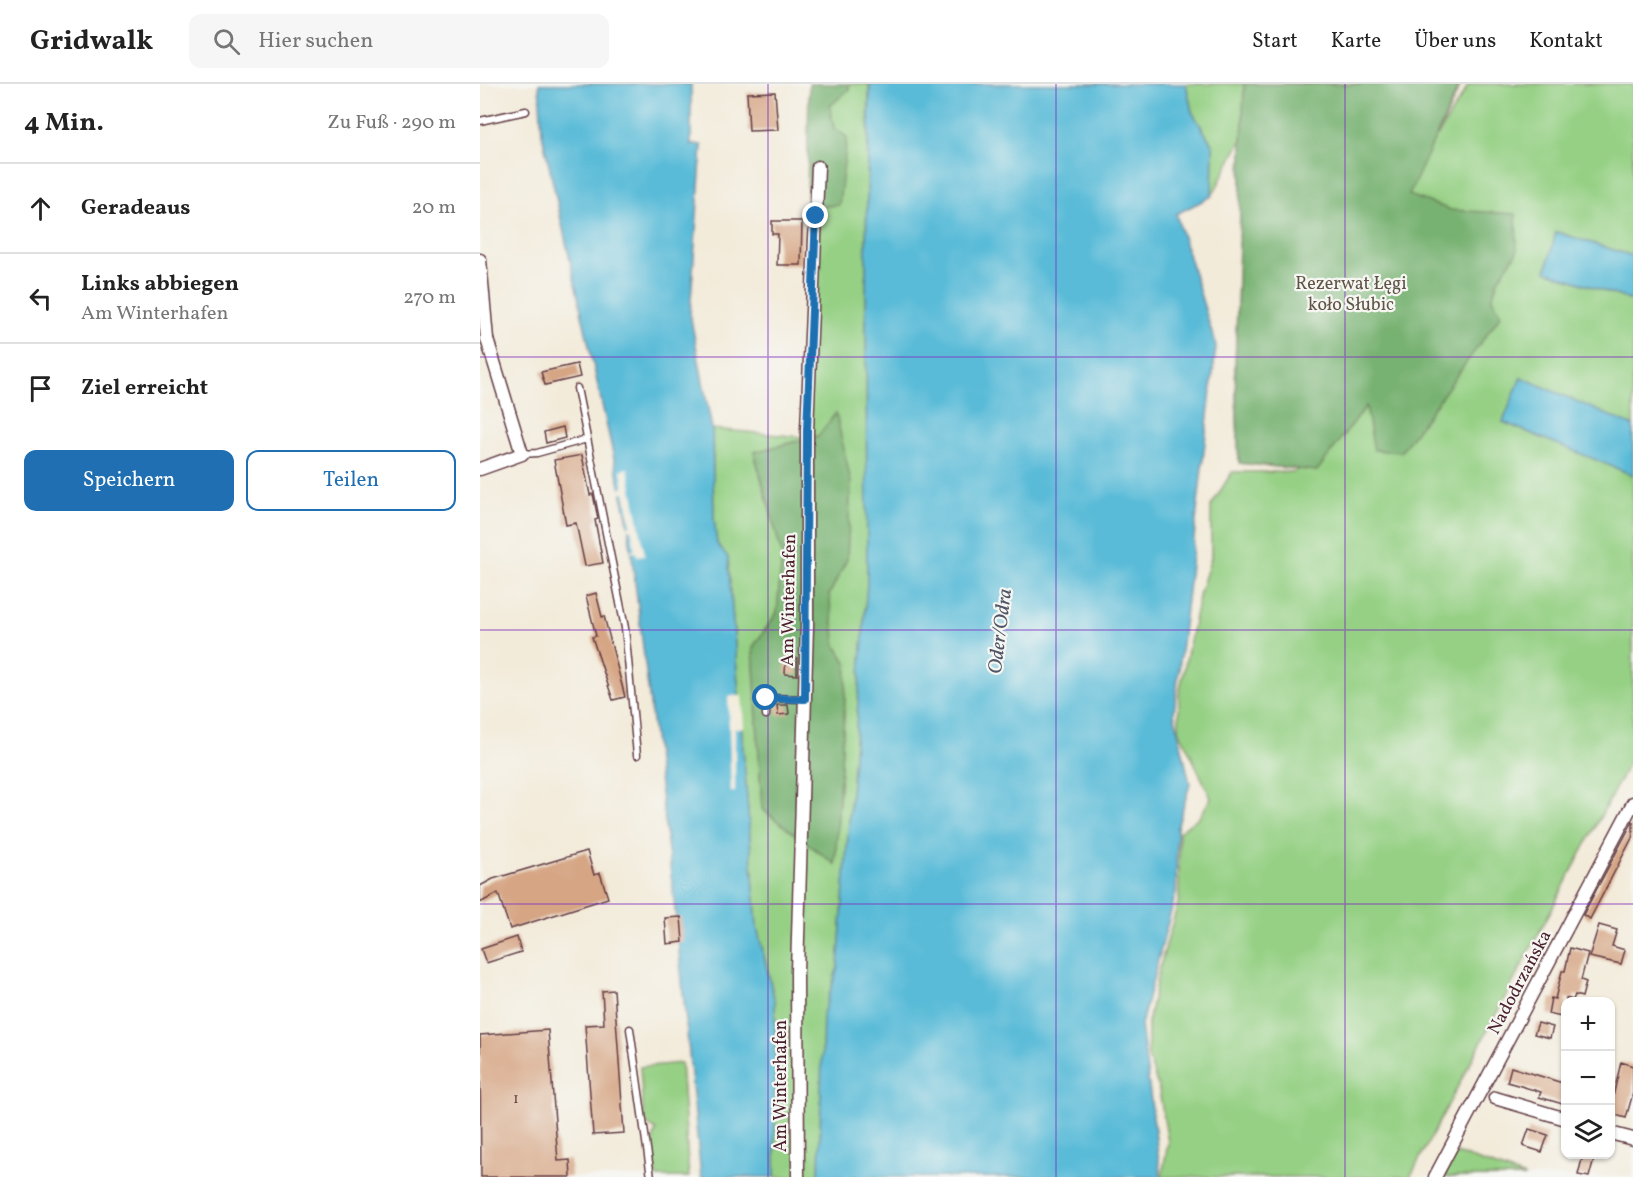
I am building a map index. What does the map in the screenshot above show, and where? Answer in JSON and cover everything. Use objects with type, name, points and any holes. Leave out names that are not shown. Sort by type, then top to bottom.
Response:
[{"type":"street","name":"Am Winterhafen","points":[[798,1177],[797,972],[805,699],[807,430],[818,167]]},
{"type":"street","points":[[480,260],[488,339],[522,454],[480,469]]},
{"type":"street","name":"Nadodrzańska","points":[[1435,1177],[1633,803]]},
{"type":"street","points":[[1495,1098],[1561,1118]]},
{"type":"street","points":[[1615,1133],[1633,1139]]},
{"type":"lane","points":[[480,121],[526,111]]},
{"type":"lane","points":[[578,388],[625,628],[637,755]]},
{"type":"lane","points":[[522,454],[537,453],[587,439]]},
{"type":"lane","points":[[766,715],[766,698],[805,699]]},
{"type":"lane","points":[[630,1029],[651,1177]]},
{"type":"green space","points":[[809,84],[849,84],[849,89],[830,106],[834,128],[847,137],[839,205],[807,207]]},
{"type":"green space","points":[[849,84],[869,84],[866,246],[867,583],[838,967],[823,1014],[819,1177],[775,1177],[775,1002],[757,927],[728,557],[717,544],[714,518],[712,429],[803,437],[807,207],[839,205],[834,128],[830,106],[849,89]],"holes":[[[836,414],[847,559],[829,595],[836,646],[847,664],[835,864],[762,809],[753,647],[777,613],[782,554],[754,452],[818,436]]]},
{"type":"green space","points":[[1186,84],[1461,84],[1437,137],[1469,84],[1633,84],[1633,256],[1557,232],[1546,271],[1633,301],[1633,426],[1521,378],[1503,422],[1633,475],[1633,755],[1410,1177],[1162,1177],[1168,1142],[1159,1090],[1148,1056],[1148,1022],[1159,970],[1179,900],[1179,832],[1200,816],[1211,798],[1179,730],[1179,694],[1200,592],[1211,558],[1211,506],[1232,472],[1294,472],[1298,469],[1239,463],[1235,370],[1243,137],[1212,196],[1213,146],[1192,112]]},
{"type":"green space","name":"Rezerwat Łęgi koło Słubic","points":[[1244,84],[1460,84],[1409,195],[1451,210],[1516,214],[1517,252],[1498,280],[1492,298],[1501,315],[1401,452],[1374,450],[1366,406],[1317,471],[1239,463],[1235,370]]},
{"type":"green space","points":[[836,413],[851,482],[847,559],[829,595],[836,646],[847,664],[835,864],[762,809],[753,647],[777,613],[782,554],[754,452],[818,436]]},
{"type":"green space","points":[[681,1063],[689,1177],[657,1177],[652,1145],[656,1130],[644,1122],[640,1067]]},
{"type":"green space","points":[[1456,1153],[1525,1177],[1444,1177]]},
{"type":"water","points":[[539,84],[691,84],[691,145],[702,145],[690,314],[712,429],[714,518],[717,544],[728,557],[757,927],[775,1002],[775,1177],[701,1177],[674,899],[627,517],[542,134]]},
{"type":"water","name":"Oder/Odra","points":[[870,84],[1186,84],[1192,112],[1213,146],[1212,196],[1176,214],[1216,346],[1174,713],[1190,784],[1177,828],[1176,892],[1141,1025],[1161,1177],[819,1177],[823,1014],[838,967],[867,583],[866,246]]},
{"type":"water","points":[[1556,232],[1633,256],[1633,301],[1546,271]]},
{"type":"water","points":[[1521,377],[1633,426],[1633,475],[1503,422]]},
{"type":"pier","points":[[628,468],[645,555],[637,556],[636,552],[628,553],[635,549],[631,529],[625,530],[625,527],[631,525],[625,492],[618,492],[618,489],[624,488],[621,470]]},
{"type":"pier","points":[[728,696],[742,696],[744,728],[735,728],[735,792],[731,792]]},
{"type":"building","points":[[775,92],[778,130],[749,131],[747,93]]},
{"type":"building","points":[[772,221],[802,221],[801,265],[777,265],[778,234],[772,234]]},
{"type":"building","points":[[577,364],[580,377],[545,385],[541,372]]},
{"type":"building","points":[[563,427],[565,438],[546,443],[544,432]]},
{"type":"building","points":[[582,455],[590,495],[593,494],[598,519],[595,520],[603,563],[585,566],[576,523],[566,525],[554,460]]},
{"type":"building","points":[[596,593],[625,697],[613,700],[592,637],[596,636],[586,596]]},
{"type":"building","points":[[786,658],[797,658],[797,675],[785,674]]},
{"type":"building","points":[[777,705],[788,705],[789,714],[778,715]]},
{"type":"building","points":[[1633,821],[1633,836],[1590,919],[1583,915]]},
{"type":"building","points":[[587,851],[594,875],[600,873],[608,898],[510,929],[498,893],[480,903],[480,886],[493,879]]},
{"type":"building","points":[[681,917],[683,942],[667,944],[665,918]]},
{"type":"building","points":[[1599,925],[1617,930],[1612,946],[1625,950],[1621,964],[1589,957]]},
{"type":"building","points":[[517,937],[521,952],[486,963],[481,949]]},
{"type":"building","points":[[1570,948],[1588,953],[1581,980],[1586,982],[1582,997],[1575,995],[1574,997],[1561,997],[1561,1017],[1548,1014],[1551,998],[1555,999],[1562,971],[1565,971]]},
{"type":"building","points":[[614,990],[624,1133],[593,1135],[585,1025],[604,1024],[602,991]]},
{"type":"building","points":[[1538,1023],[1553,1027],[1550,1038],[1534,1034]]},
{"type":"building","points":[[548,1030],[558,1161],[570,1160],[571,1177],[481,1177],[480,1035]]},
{"type":"building","points":[[1621,1062],[1633,1066],[1633,1093],[1626,1118],[1615,1115],[1615,1088]]},
{"type":"building","points":[[1511,1067],[1561,1082],[1561,1104],[1539,1097],[1541,1092],[1507,1082]]},
{"type":"building","points":[[1529,1129],[1548,1135],[1542,1152],[1523,1146]]},
{"type":"building","points":[[1582,1159],[1594,1159],[1589,1177],[1578,1175]]},
{"type":"route","points":[[766,698],[805,699],[807,430],[816,216]]}]
